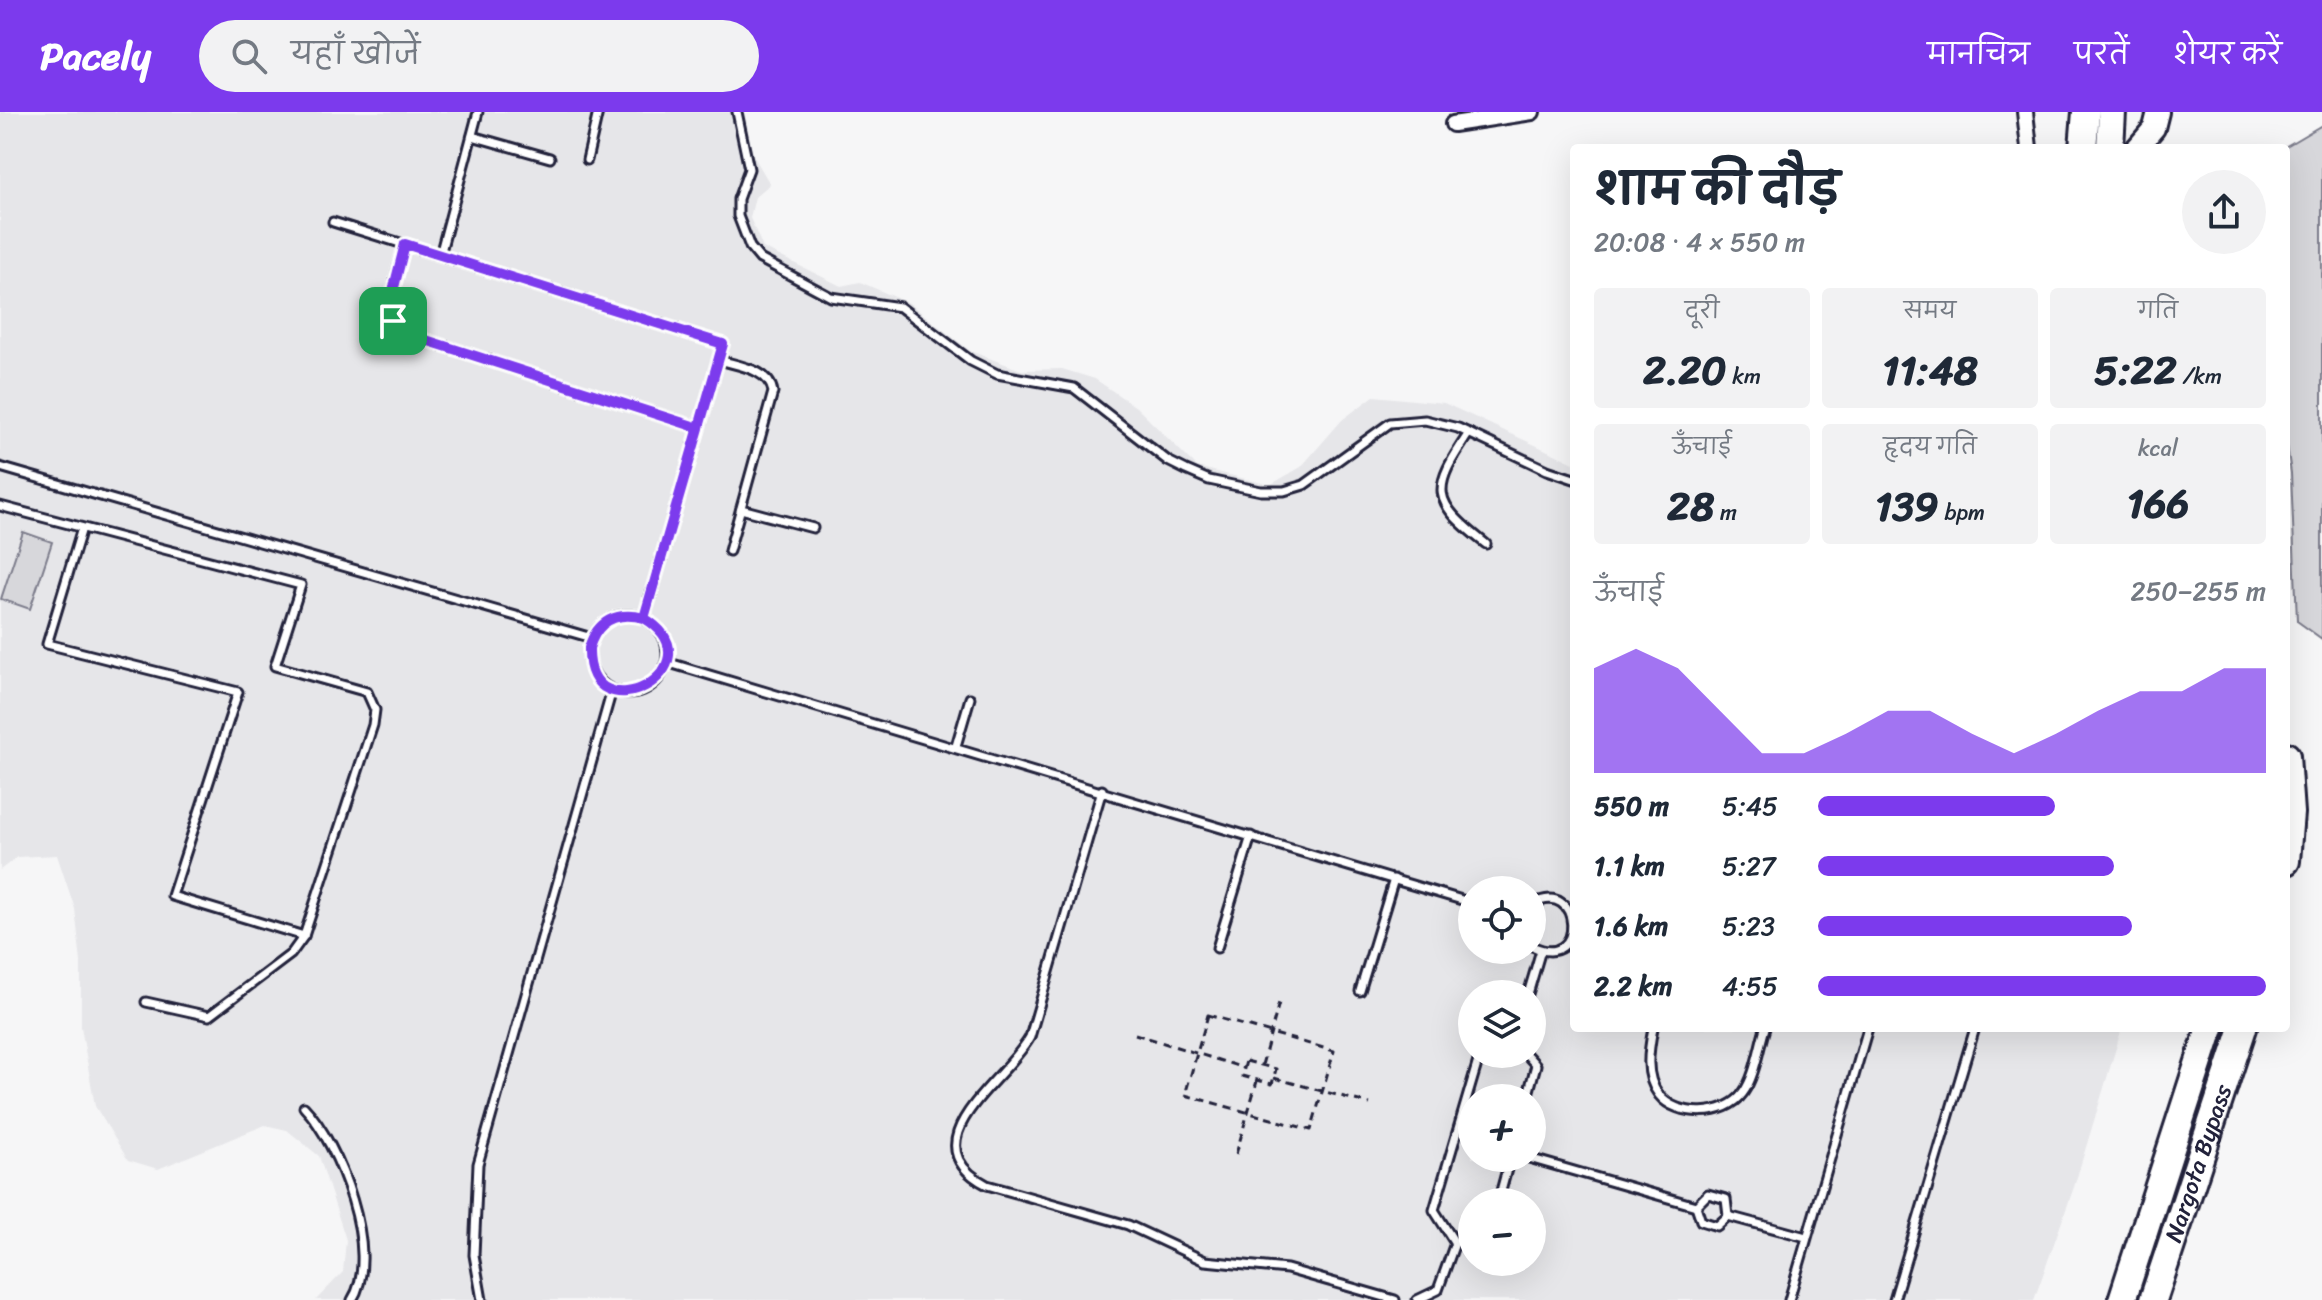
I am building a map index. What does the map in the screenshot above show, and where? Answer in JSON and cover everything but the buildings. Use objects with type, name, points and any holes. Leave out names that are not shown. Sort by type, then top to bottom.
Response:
[{"type":"highway","points":[[2083,144],[2086,112]]},
{"type":"highway","points":[[2110,144],[2112,112]]},
{"type":"highway","name":"Nargota Bypass","points":[[2122,1300],[2209,1032]]},
{"type":"highway","name":"Nargota Bypass","points":[[2153,1300],[2242,1032]]},
{"type":"main road","points":[[2141,144],[2154,129]]},
{"type":"street","points":[[1453,124],[1532,112]]},
{"type":"street","points":[[2025,112],[2029,144]]},
{"type":"lane","points":[[440,255],[478,112]]},
{"type":"lane","points":[[587,160],[598,112]]},
{"type":"lane","points":[[737,112],[749,169],[738,199],[738,216],[750,247],[760,259],[831,297],[900,307],[971,361],[997,374],[1074,388],[1168,461],[1186,470],[1209,480],[1261,491],[1284,491],[1304,485],[1390,423],[1425,420],[1469,433],[1570,477]]},
{"type":"lane","points":[[472,136],[550,158]]},
{"type":"lane","points":[[333,222],[723,344],[644,618]]},
{"type":"lane","points":[[405,244],[389,307],[393,321],[404,333],[699,428]]},
{"type":"lane","points":[[719,360],[762,374],[771,382],[773,392],[729,551]]},
{"type":"lane","points":[[1469,433],[1443,472],[1441,486],[1445,503],[1457,522],[1486,544]]},
{"type":"lane","points":[[0,467],[592,638]]},
{"type":"lane","points":[[0,506],[301,585],[275,666],[367,692],[375,710],[373,725],[304,936],[291,954],[209,1016],[146,1002]]},
{"type":"lane","points":[[741,509],[813,528]]},
{"type":"lane","points":[[82,528],[47,644],[238,692],[172,896],[304,936]]},
{"type":"lane","points":[[613,618],[644,618],[665,640],[666,662],[659,678],[632,693],[612,690],[591,668],[592,638],[613,618]]},
{"type":"lane","points":[[666,662],[956,746],[1458,899]]},
{"type":"lane","points":[[482,1300],[474,1255],[478,1164],[612,690]]},
{"type":"lane","points":[[956,746],[970,698]]},
{"type":"lane","points":[[1102,790],[1030,1037],[1021,1055],[969,1108],[958,1128],[959,1155],[966,1169],[972,1177],[987,1185],[1128,1225],[1205,1261],[1287,1269],[1395,1300]]},
{"type":"lane","points":[[1217,948],[1251,836]]},
{"type":"lane","points":[[1360,991],[1394,879]]},
{"type":"lane","points":[[1546,900],[1564,905],[1570,916]]},
{"type":"lane","points":[[1546,949],[1560,948],[1570,936]]},
{"type":"lane","points":[[1652,1032],[1648,1056],[1659,1095],[1673,1105],[1695,1111],[1713,1111],[1733,1104],[1745,1092],[1764,1032]]},
{"type":"lane","points":[[1789,1300],[1867,1032]]},
{"type":"lane","points":[[1894,1300],[1974,1032]]},
{"type":"lane","points":[[1455,1243],[1434,1210],[1476,1068]]},
{"type":"lane","points":[[304,1107],[331,1141],[360,1235],[363,1266],[352,1300]]},
{"type":"lane","points":[[1546,1163],[1696,1206]]},
{"type":"lane","points":[[1696,1206],[1708,1194],[1726,1199],[1728,1216]]},
{"type":"lane","points":[[1696,1206],[1701,1221],[1717,1226],[1728,1216]]},
{"type":"lane","points":[[1728,1216],[1806,1237]]},
{"type":"lane","points":[[1417,1300],[1438,1290],[1458,1242]]},
{"type":"path","points":[[1262,1065],[1280,999]]},
{"type":"path","points":[[1208,1015],[1271,1033],[1334,1051],[1311,1130],[1185,1095],[1208,1015]]},
{"type":"path","points":[[1135,1034],[1244,1068]]},
{"type":"path","points":[[1246,1061],[1262,1065],[1276,1069],[1272,1084],[1242,1076],[1246,1061]]},
{"type":"path","points":[[1274,1078],[1370,1104]]},
{"type":"path","points":[[1236,1154],[1257,1080]]},
{"type":"shaded area","points":[[0,112],[744,112],[753,155],[770,184],[755,197],[750,218],[763,248],[841,286],[860,282],[909,303],[970,351],[1021,370],[1062,369],[1095,379],[1136,407],[1197,467],[1270,485],[1301,467],[1342,420],[1374,396],[1444,403],[1570,461],[1570,1032],[2121,1032],[2074,1187],[2034,1300],[316,1300],[343,1272],[346,1240],[319,1156],[287,1130],[265,1125],[158,1169],[128,1160],[95,1106],[81,1027],[81,962],[75,909],[57,855],[17,857],[0,870]]},
{"type":"shaded area","points":[[2322,125],[2322,639],[2297,621],[2290,466],[2290,144]]},
{"type":"shaded area","points":[[23,532],[52,542],[30,609],[1,599]]},
{"type":"route","points":[[393,321],[389,307],[405,244],[723,344],[644,618],[623,615],[604,622],[597,629],[589,648],[591,668],[603,685],[622,693],[651,686],[664,670],[667,650],[660,631],[644,618],[699,428],[404,333],[393,321]]}]
